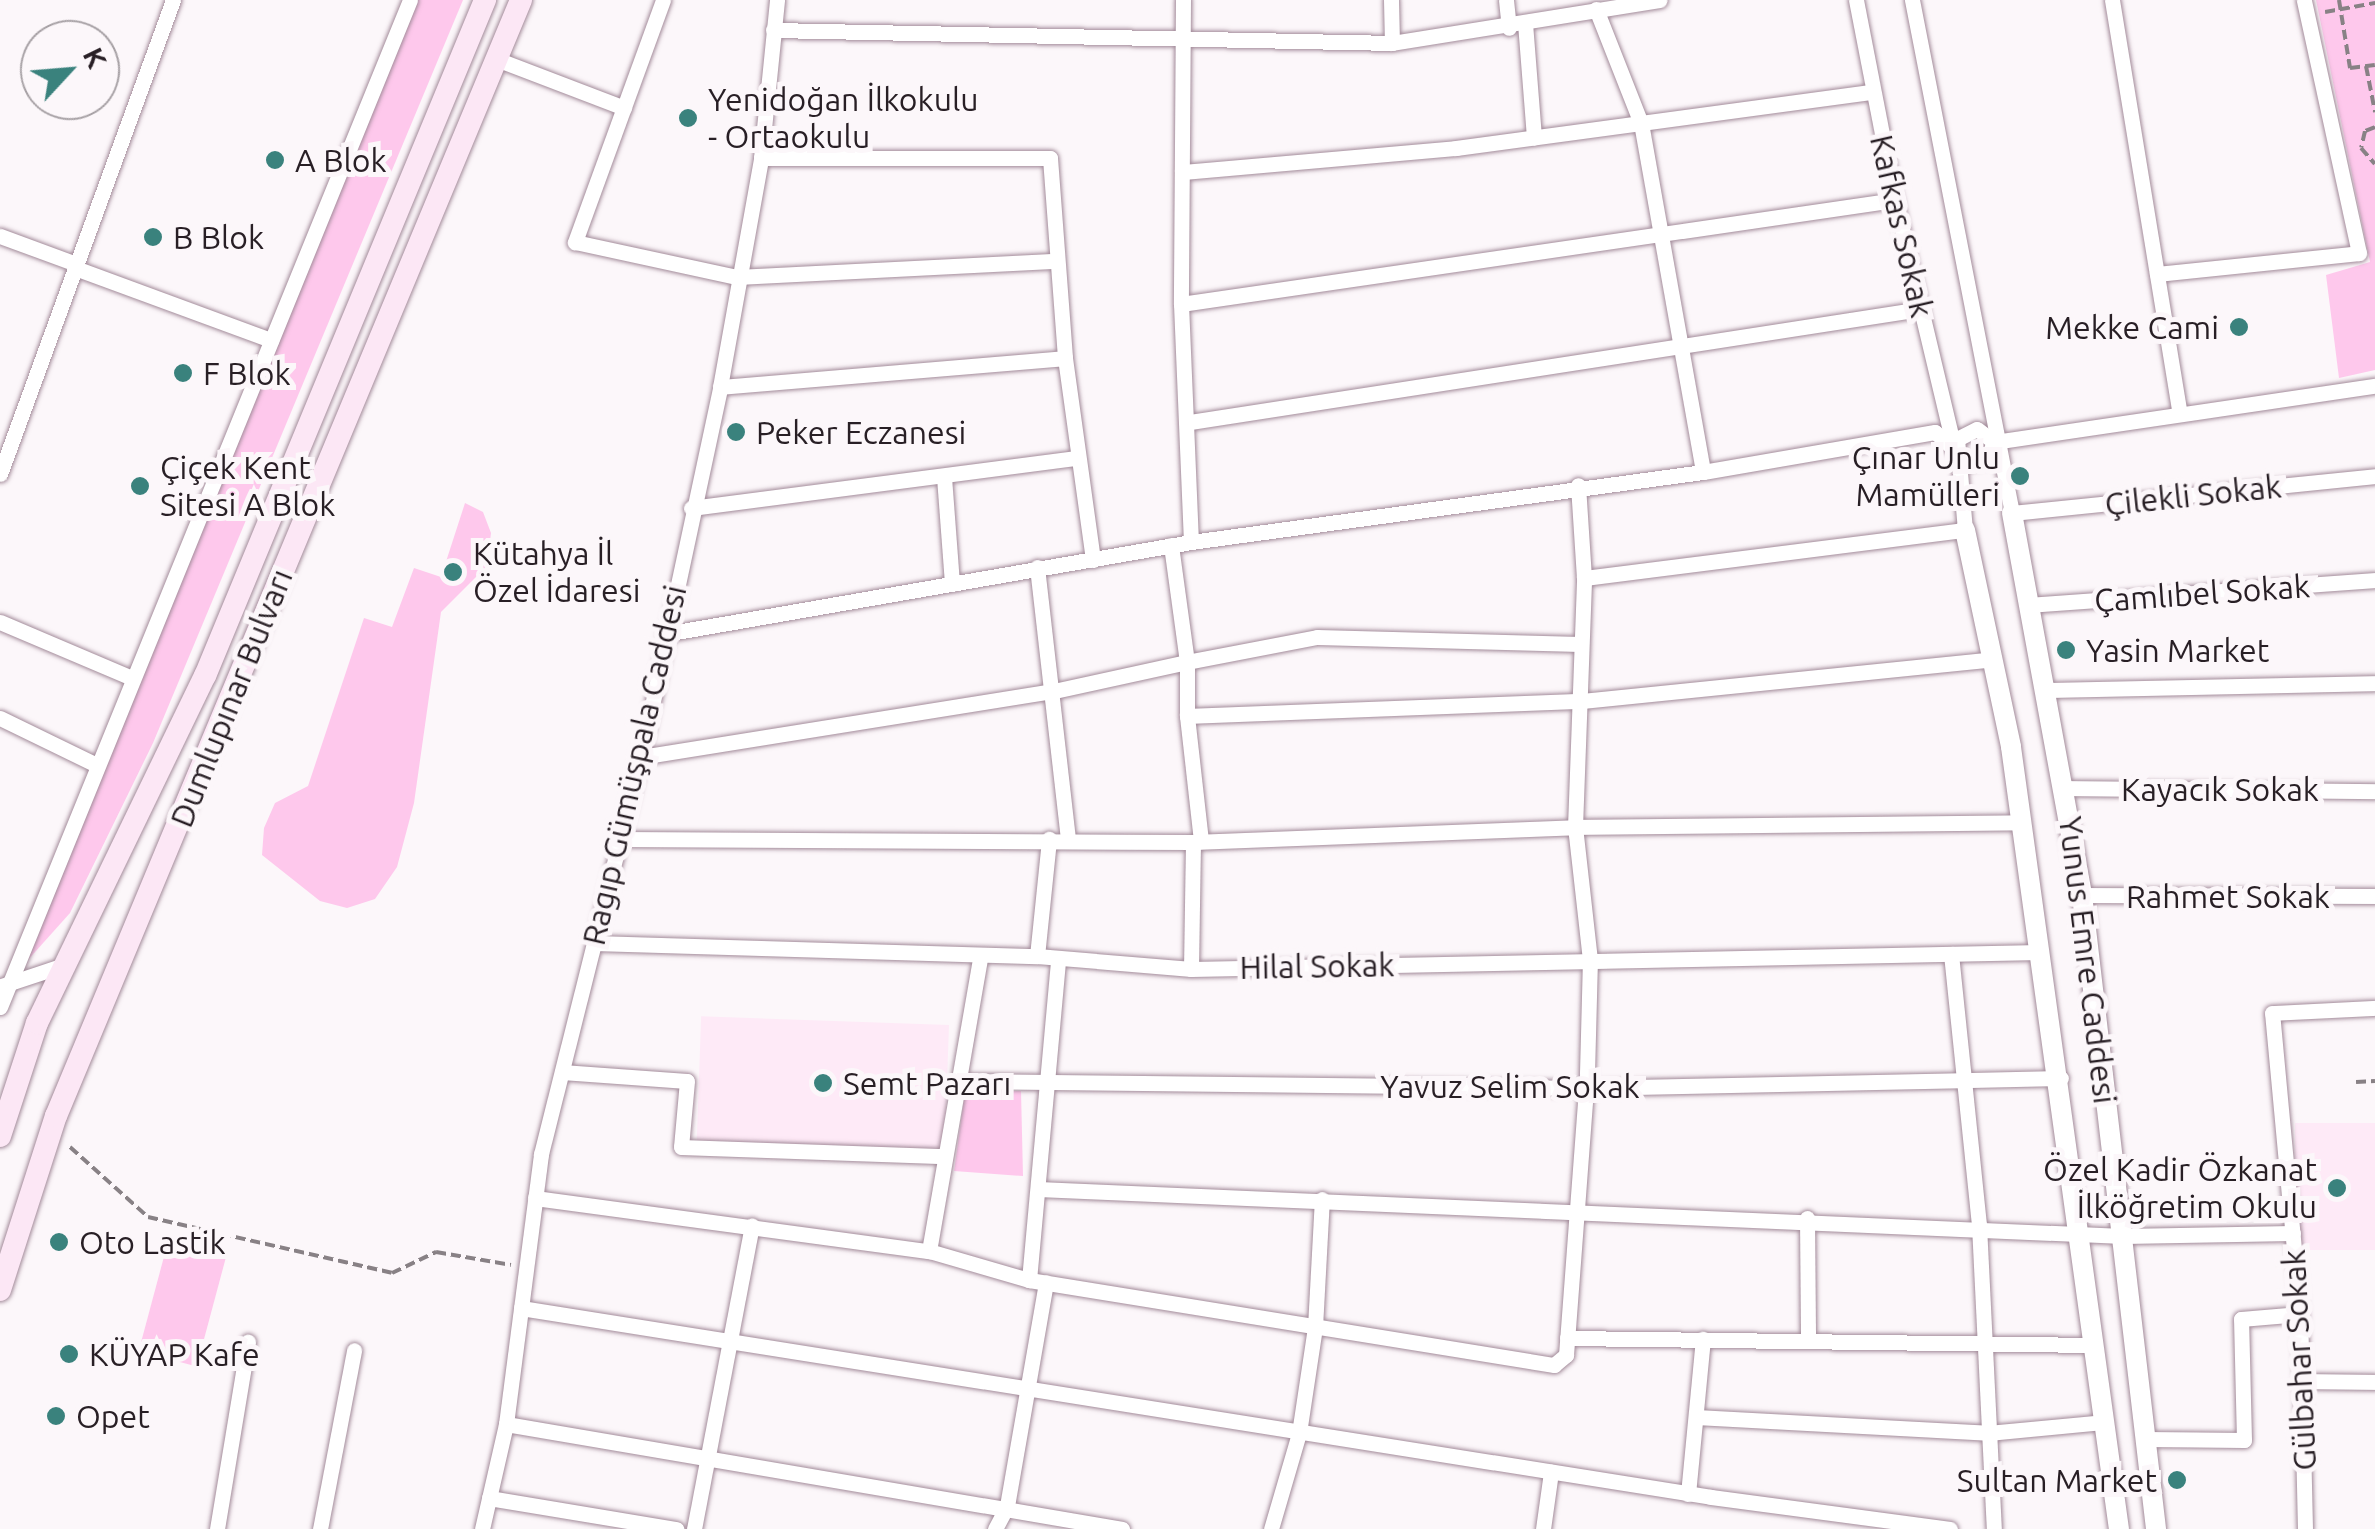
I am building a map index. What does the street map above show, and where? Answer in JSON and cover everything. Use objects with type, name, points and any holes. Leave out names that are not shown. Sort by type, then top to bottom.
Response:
[{"type":"main road","name":"Dumlupınar Bulvarı","points":[[0,1136],[64,965],[205,676],[486,0]]},
{"type":"main road","name":"Dumlupınar Bulvarı","points":[[0,1290],[51,1130],[521,0]]},
{"type":"street","points":[[0,474],[172,0]]},
{"type":"street","points":[[0,1007],[3,986],[410,0]]},
{"type":"street","points":[[663,0],[575,242],[736,278],[1057,260]]},
{"type":"street","name":"Ragıp Gümüşpala Caddesi","points":[[482,1529],[506,1424],[535,1198],[617,840],[640,757],[720,387],[736,278],[761,158],[776,0]]},
{"type":"street","points":[[1183,0],[1181,304],[1190,422],[1191,542]]},
{"type":"street","points":[[1391,0],[1392,42]]},
{"type":"street","points":[[1506,0],[1509,28]]},
{"type":"street","points":[[773,30],[1180,42],[1392,42],[1509,28],[1660,0]]},
{"type":"street","name":"Kafkas Sokak","points":[[1856,0],[1894,200],[1955,451],[1966,530]]},
{"type":"street","points":[[1912,0],[1994,442],[2012,513]]},
{"type":"street","points":[[2112,0],[2179,412]]},
{"type":"street","points":[[2157,274],[2359,253],[2305,7]]},
{"type":"street","points":[[1596,9],[1642,123],[1659,234],[1684,342],[1703,472]]},
{"type":"street","points":[[1526,23],[1534,138]]},
{"type":"street","points":[[496,58],[624,108]]},
{"type":"street","points":[[1182,172],[1534,138],[1872,92]]},
{"type":"street","points":[[761,158],[1050,158],[1059,209],[1057,260],[1066,358],[1092,560]]},
{"type":"street","points":[[1181,304],[1894,200]]},
{"type":"street","points":[[0,236],[271,340]]},
{"type":"street","points":[[1190,422],[1684,342],[1921,309]]},
{"type":"street","points":[[720,387],[1066,358]]},
{"type":"street","points":[[666,634],[1171,545],[1578,485],[1703,472],[1935,432],[1963,461],[1982,462],[1994,442],[2375,386]]},
{"type":"street","points":[[1955,451],[1960,434],[1970,429],[1987,433],[1994,442]]},
{"type":"street","points":[[691,508],[1077,458]]},
{"type":"street","name":"Çilekli Sokak","points":[[2012,513],[2375,476]]},
{"type":"street","points":[[944,477],[952,584]]},
{"type":"street","points":[[535,1198],[930,1251],[1038,1281],[1554,1364],[1566,1355],[1586,1088],[1590,960],[1575,827],[1584,578],[1578,485]]},
{"type":"street","name":"Yunus Emre Caddesi","points":[[2012,513],[2082,895],[2156,1529]]},
{"type":"street","points":[[1584,578],[1966,530],[2022,822],[2061,1078],[2119,1529]]},
{"type":"street","points":[[1171,545],[1187,662],[1187,716],[1198,841],[1191,969]]},
{"type":"street","points":[[1037,568],[1068,839]]},
{"type":"street","name":"Çamlıbel Sokak","points":[[2028,606],[2375,580]]},
{"type":"street","points":[[0,622],[132,678]]},
{"type":"street","points":[[640,757],[1054,691],[1318,637],[1580,644]]},
{"type":"street","points":[[1187,716],[1582,701],[1988,660]]},
{"type":"street","points":[[2044,690],[2375,683]]},
{"type":"street","points":[[0,718],[97,765]]},
{"type":"street","name":"Kayacık Sokak","points":[[2065,788],[2375,791]]},
{"type":"street","points":[[617,840],[1198,841],[1575,827],[2022,822]]},
{"type":"street","points":[[1037,956],[1049,840]]},
{"type":"street","name":"Rahmet Sokak","points":[[2082,895],[2375,896]]},
{"type":"street","name":"Hilal Sokak","points":[[594,943],[980,959],[1037,956],[1058,961],[1191,969],[2041,952]]},
{"type":"street","points":[[1951,954],[1961,1082],[1979,1226],[1994,1529]]},
{"type":"street","points":[[930,1251],[980,959]]},
{"type":"street","points":[[995,1529],[1006,1506],[1030,1390],[1038,1281],[1038,1189],[1058,961]]},
{"type":"street","points":[[3,986],[64,965]]},
{"type":"street","name":"Gülbahar Sokak","points":[[2305,1529],[2300,1314],[2272,1013],[2375,1008]]},
{"type":"street","points":[[562,1072],[687,1081],[680,1147],[945,1156]]},
{"type":"street","name":"Yavuz Selim Sokak","points":[[959,1081],[1586,1088],[2061,1078]]},
{"type":"street","points":[[1038,1189],[1577,1208],[2080,1230],[2123,1236],[2293,1234]]},
{"type":"street","points":[[1271,1529],[1299,1432],[1315,1326],[1322,1199]]},
{"type":"street","points":[[1807,1218],[1808,1340]]},
{"type":"street","points":[[694,1529],[752,1226]]},
{"type":"street","points":[[521,1308],[729,1338],[1688,1494],[1950,1529]]},
{"type":"street","points":[[2144,1439],[2244,1440],[2241,1319],[2300,1314]]},
{"type":"street","points":[[1567,1338],[2095,1345]]},
{"type":"street","points":[[1688,1494],[1704,1339]]},
{"type":"street","points":[[217,1529],[248,1342]]},
{"type":"street","points":[[320,1529],[354,1350]]},
{"type":"street","points":[[2304,1381],[2375,1382]]},
{"type":"street","points":[[1696,1416],[1988,1433],[2105,1422]]},
{"type":"street","points":[[506,1424],[1006,1506],[1122,1529]]},
{"type":"street","points":[[1543,1529],[1550,1472]]},
{"type":"street","points":[[489,1498],[676,1529]]},
{"type":"path","points":[[2338,0],[2350,68],[2375,65]]},
{"type":"path","points":[[2305,7],[2340,9],[2375,1]]},
{"type":"path","points":[[2366,66],[2375,112]]},
{"type":"path","points":[[2375,127],[2366,131],[2361,148],[2375,164]]},
{"type":"path","points":[[2356,1082],[2375,1081]]},
{"type":"path","points":[[51,1130],[148,1217],[392,1273],[436,1252],[526,1268]]},
{"type":"shaded area","points":[[412,0],[463,0],[153,743],[70,913],[27,961]]},
{"type":"shaded area","points":[[2316,0],[2375,0],[2375,370],[2339,378],[2326,275],[2370,262]]},
{"type":"shaded area","points":[[465,503],[483,512],[491,533],[487,566],[441,612],[414,803],[397,867],[375,899],[347,908],[320,901],[262,855],[264,828],[275,803],[308,786],[364,618],[392,627],[414,568],[441,577]]},
{"type":"shaded area","name":"Semt Pazarı","points":[[701,1016],[949,1025],[944,1156],[697,1147]]},
{"type":"shaded area","points":[[1021,1091],[1023,1176],[954,1171],[965,1092]]},
{"type":"shaded area","name":"Özel Kadir Özkanat İlköğretim Okulu","points":[[2295,1123],[2375,1123],[2375,1250],[2295,1250]]},
{"type":"shaded area","points":[[169,1238],[227,1254],[197,1367],[139,1351]]},
{"type":"place","name":"Yenidoğan İlkokulu - Ortaokulu","points":[[688,118]]},
{"type":"place","name":"A Blok","points":[[275,160]]},
{"type":"place","name":"B Blok","points":[[153,237]]},
{"type":"place","name":"Mekke Cami","points":[[2239,327]]},
{"type":"place","name":"F Blok","points":[[183,373]]},
{"type":"place","name":"Peker Eczanesi","points":[[736,432]]},
{"type":"place","name":"Çınar Unlu Mamülleri","points":[[2020,476]]},
{"type":"place","name":"Çiçek Kent Sitesi A Blok","points":[[140,486]]},
{"type":"place","name":"Kütahya İl Özel İdaresi","points":[[453,572]]},
{"type":"place","name":"Yasin Market","points":[[2066,650]]},
{"type":"place","name":"Semt Pazarı","points":[[823,1083]]},
{"type":"place","name":"Özel Kadir Özkanat İlköğretim Okulu","points":[[2337,1188]]},
{"type":"place","name":"Oto Lastik","points":[[59,1242]]},
{"type":"place","name":"KÜYAP Kafe","points":[[69,1354]]},
{"type":"place","name":"Opet","points":[[56,1416]]},
{"type":"place","name":"Sultan Market","points":[[2177,1480]]}]
